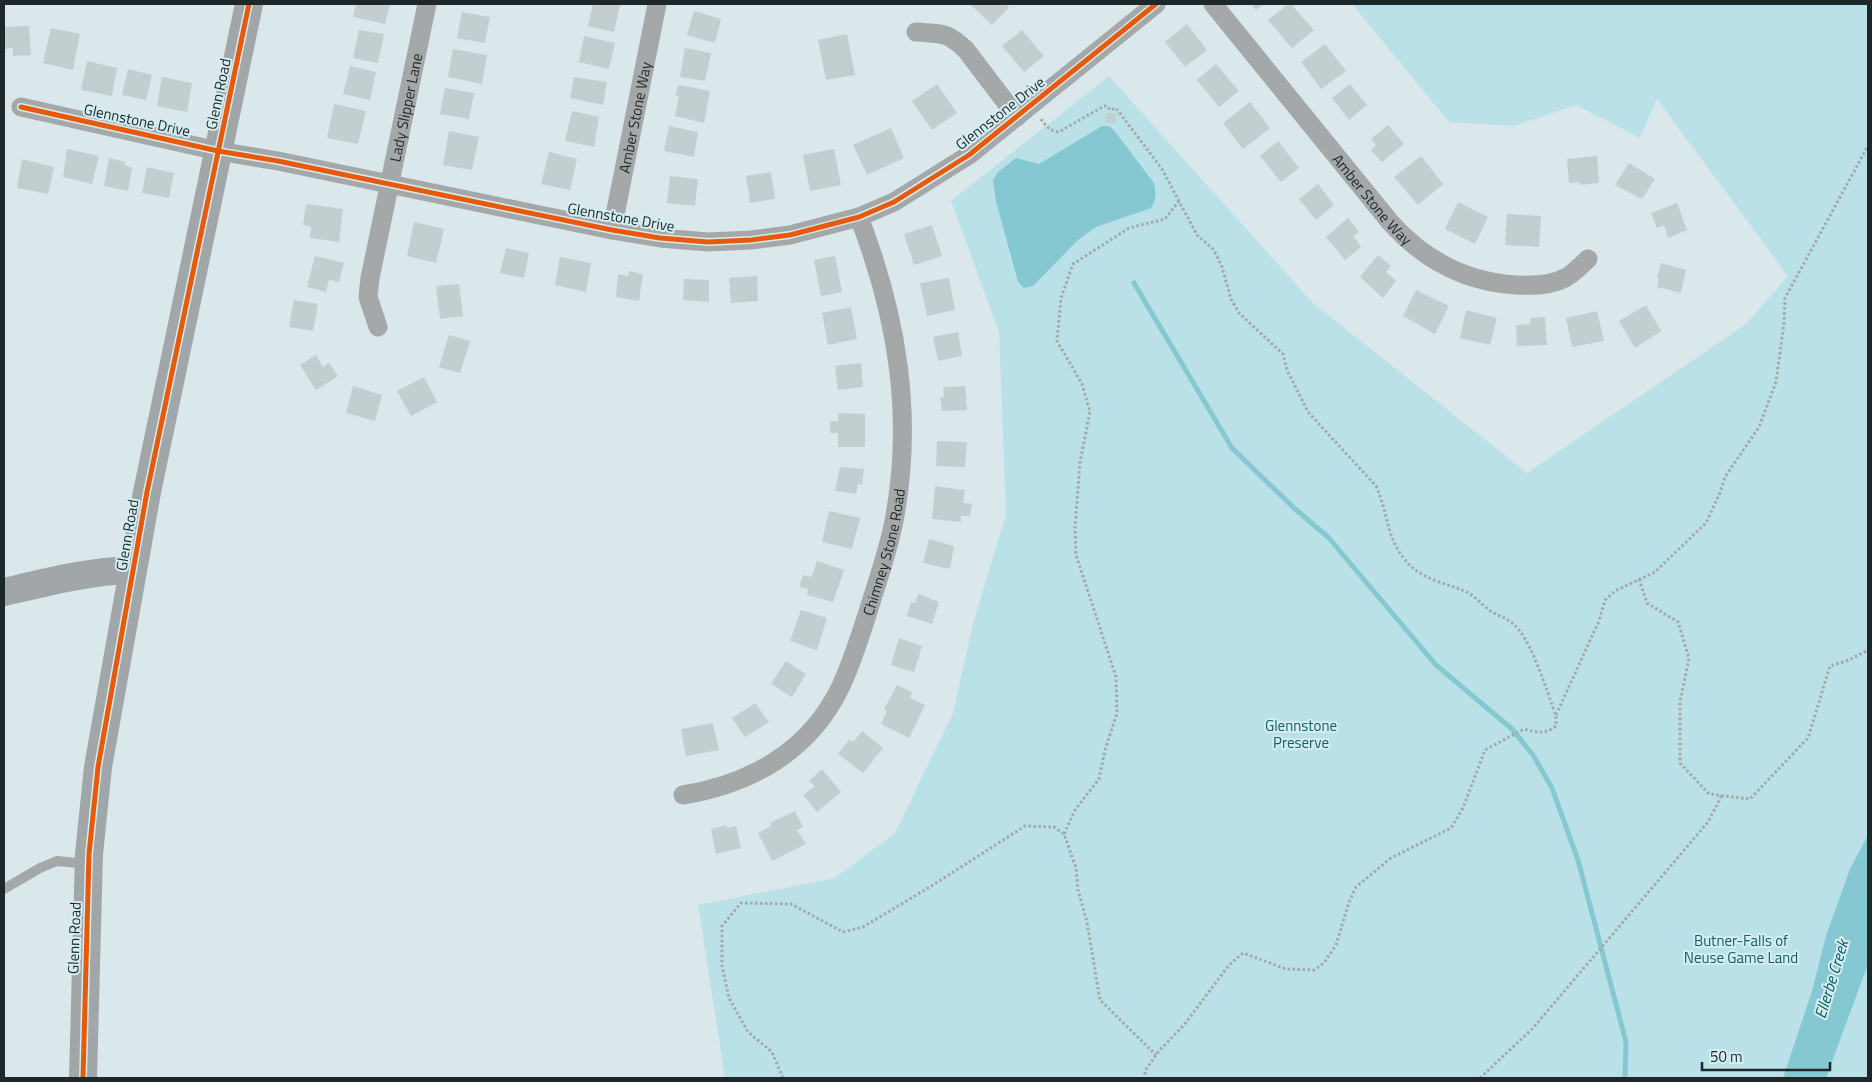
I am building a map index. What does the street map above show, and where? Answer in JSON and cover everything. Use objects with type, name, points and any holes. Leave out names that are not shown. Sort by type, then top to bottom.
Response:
[{"type":"street","name":"Glenn Road","points":[[83,1078],[89,864],[98,767],[148,492],[249,4]]},
{"type":"street","name":"Lady Slipper Lane","points":[[378,327],[368,297],[370,278],[427,4]]},
{"type":"street","name":"Amber Stone Way","points":[[612,230],[657,4]]},
{"type":"street","name":"Glennstone Drive","points":[[21,107],[218,151],[278,161],[612,230],[660,238],[708,242],[751,240],[790,234],[859,217],[894,202],[969,155],[1156,4]]},
{"type":"street","name":"Amber Stone Way","points":[[1213,4],[1390,222],[1405,239],[1420,251],[1441,265],[1463,275],[1506,285],[1532,286],[1565,278],[1588,259]]},
{"type":"street","points":[[916,32],[946,34],[956,41],[966,50],[1017,116]]},
{"type":"street","name":"Chimney Stone Road","points":[[683,795],[718,788],[746,778],[790,752],[810,732],[827,711],[852,661],[887,553],[894,520],[903,441],[899,362],[887,301],[859,217]]},
{"type":"street","points":[[4,592],[78,575],[133,570]]},
{"type":"lane","points":[[4,889],[40,868],[57,862],[89,864]]},
{"type":"path","points":[[1038,117],[1048,129],[1053,132],[1059,132],[1104,106],[1107,106],[1110,110],[1116,108],[1162,169],[1197,235],[1214,250],[1222,267],[1231,299],[1239,313],[1283,354],[1287,370],[1308,412],[1376,486],[1382,499],[1391,538],[1404,560],[1416,572],[1473,595],[1489,610],[1512,622],[1522,632],[1556,716],[1556,726],[1549,731],[1539,733],[1524,729],[1485,750],[1463,808],[1450,828],[1391,858],[1356,887],[1349,902],[1336,945],[1324,964],[1314,970],[1286,969],[1243,953],[1229,965],[1184,1025],[1156,1055],[1145,1071],[1145,1078]]},
{"type":"path","points":[[1556,716],[1599,622],[1606,600],[1615,591],[1655,572],[1706,523],[1725,477],[1758,427],[1776,382],[1784,323],[1784,298],[1868,146]]},
{"type":"path","points":[[1064,834],[1075,810],[1099,779],[1105,750],[1117,713],[1116,677],[1076,555],[1075,528],[1080,462],[1090,412],[1082,384],[1057,341],[1061,298],[1073,264],[1129,228],[1165,219],[1179,201]]},
{"type":"path","points":[[1639,579],[1647,603],[1678,622],[1688,658],[1680,702],[1680,763],[1709,794],[1750,799],[1808,738],[1830,666],[1849,660],[1868,650]]},
{"type":"path","points":[[1480,1078],[1539,1021],[1708,822],[1722,796]]},
{"type":"path","points":[[783,1078],[772,1052],[748,1032],[729,998],[722,966],[722,926],[741,903],[791,904],[843,932],[863,927],[933,886],[1025,826],[1054,827],[1064,834],[1076,868],[1078,890],[1087,922],[1100,1000],[1156,1055]]},
{"type":"green space","name":"Glennstone Preserve","points":[[1352,4],[1868,4],[1868,1078],[725,1078],[698,905],[835,878],[895,833],[953,713],[974,620],[1006,514],[999,332],[951,201],[1109,76],[1312,302],[1527,473],[1746,324],[1788,276],[1657,99],[1640,138],[1576,105],[1514,126],[1449,122]]},
{"type":"water","points":[[1102,126],[1109,126],[1113,129],[1154,183],[1156,196],[1153,205],[1151,208],[1096,227],[1078,240],[1033,286],[1024,288],[1018,282],[996,201],[993,180],[998,172],[1016,158],[1039,164]]},
{"type":"water","name":"Ellerbe Creek","points":[[1868,835],[1868,964],[1826,1078],[1783,1078],[1812,991],[1826,936],[1850,869]]},
{"type":"building","points":[[356,4],[390,4],[385,24],[353,17]]},
{"type":"building","points":[[593,4],[620,4],[614,32],[588,26]]},
{"type":"building","points":[[970,4],[1006,4],[1009,8],[992,25]]},
{"type":"building","points":[[1251,4],[1264,4],[1256,10]]},
{"type":"building","points":[[1288,4],[1291,4],[1314,30],[1292,48],[1268,20]]},
{"type":"building","points":[[694,11],[721,19],[715,43],[687,35]]},
{"type":"building","points":[[462,12],[490,17],[485,43],[457,38]]},
{"type":"building","points":[[1187,24],[1207,50],[1185,67],[1165,42]]},
{"type":"building","points":[[29,26],[31,55],[13,56],[13,48],[4,49],[4,27]]},
{"type":"building","points":[[51,28],[80,34],[73,70],[43,63]]},
{"type":"building","points":[[359,30],[384,34],[378,63],[353,58]]},
{"type":"building","points":[[1022,30],[1044,56],[1024,72],[1002,46]]},
{"type":"building","points":[[847,34],[855,75],[826,80],[818,40]]},
{"type":"building","points":[[584,36],[615,43],[609,69],[579,62]]},
{"type":"building","points":[[1325,44],[1346,71],[1321,89],[1301,62]]},
{"type":"building","points":[[685,48],[711,53],[705,81],[680,77]]},
{"type":"building","points":[[453,49],[487,55],[482,84],[448,77]]},
{"type":"building","points":[[87,61],[117,68],[112,96],[81,90]]},
{"type":"building","points":[[1216,64],[1239,91],[1219,107],[1197,80]]},
{"type":"building","points":[[350,66],[376,72],[370,100],[343,94]]},
{"type":"building","points":[[128,69],[152,75],[146,100],[122,95]]},
{"type":"building","points":[[162,77],[192,83],[187,112],[157,106]]},
{"type":"building","points":[[574,77],[607,82],[603,105],[570,98]]},
{"type":"building","points":[[937,84],[957,113],[932,130],[912,101]]},
{"type":"building","points":[[1350,84],[1367,105],[1349,120],[1332,98]]},
{"type":"building","points":[[679,85],[710,91],[704,123],[675,116],[679,96],[675,95]]},
{"type":"building","points":[[445,88],[474,93],[469,119],[440,114]]},
{"type":"building","points":[[1250,102],[1270,128],[1243,149],[1223,123]]},
{"type":"building","points":[[334,104],[366,111],[358,144],[327,138]]},
{"type":"building","points":[[572,111],[599,117],[594,147],[565,141]]},
{"type":"building","points":[[1106,113],[1116,114],[1116,123],[1105,123]]},
{"type":"building","points":[[1388,125],[1404,144],[1382,162],[1371,150],[1376,145],[1371,139]]},
{"type":"building","points":[[669,126],[698,132],[694,157],[664,151]]},
{"type":"building","points":[[891,128],[904,158],[867,175],[853,145]]},
{"type":"building","points":[[449,131],[479,137],[472,170],[443,165]]},
{"type":"building","points":[[1278,141],[1299,168],[1281,182],[1260,156]]},
{"type":"building","points":[[67,149],[99,156],[92,184],[63,177]]},
{"type":"building","points":[[834,149],[841,185],[810,191],[803,155]]},
{"type":"building","points":[[549,152],[577,159],[570,190],[541,184]]},
{"type":"building","points":[[1421,156],[1443,184],[1418,205],[1394,177]]},
{"type":"building","points":[[1597,156],[1599,183],[1579,185],[1579,182],[1569,183],[1567,159]]},
{"type":"building","points":[[109,158],[125,162],[125,165],[132,168],[128,191],[104,186]]},
{"type":"building","points":[[22,159],[54,167],[48,194],[17,188]]},
{"type":"building","points":[[1629,163],[1655,179],[1642,199],[1615,185]]},
{"type":"building","points":[[147,167],[174,173],[169,198],[142,193]]},
{"type":"building","points":[[771,172],[775,199],[750,203],[746,176]]},
{"type":"building","points":[[670,176],[698,179],[695,206],[667,203]]},
{"type":"building","points":[[1318,184],[1334,205],[1316,220],[1299,199]]},
{"type":"building","points":[[1458,202],[1488,217],[1475,244],[1445,229]]},
{"type":"building","points":[[1677,203],[1687,230],[1668,238],[1664,225],[1657,228],[1651,213]]},
{"type":"building","points":[[306,204],[343,209],[339,242],[310,238],[311,227],[303,225]]},
{"type":"building","points":[[1507,214],[1541,216],[1539,247],[1505,245]]},
{"type":"building","points":[[1348,218],[1359,232],[1353,236],[1361,247],[1345,260],[1326,237]]},
{"type":"building","points":[[414,222],[444,229],[436,263],[407,256]]},
{"type":"building","points":[[932,225],[942,256],[914,265],[904,234]]},
{"type":"building","points":[[506,248],[529,253],[524,278],[500,273]]},
{"type":"building","points":[[1378,255],[1391,266],[1386,272],[1396,281],[1383,298],[1360,277]]},
{"type":"building","points":[[315,256],[344,263],[339,282],[329,280],[326,292],[307,287]]},
{"type":"building","points":[[835,256],[842,292],[821,296],[814,260]]},
{"type":"building","points":[[560,257],[591,263],[586,292],[555,285]]},
{"type":"building","points":[[1661,263],[1686,270],[1681,293],[1657,287]]},
{"type":"building","points":[[629,271],[643,274],[639,301],[616,297],[618,274],[628,276]]},
{"type":"building","points":[[757,276],[758,301],[731,303],[729,278]]},
{"type":"building","points":[[949,278],[955,310],[927,316],[920,283]]},
{"type":"building","points":[[684,279],[709,280],[709,302],[683,300]]},
{"type":"building","points":[[459,284],[463,316],[440,319],[436,286]]},
{"type":"building","points":[[1416,290],[1449,306],[1435,334],[1403,316]]},
{"type":"building","points":[[294,300],[318,304],[313,331],[289,327]]},
{"type":"building","points":[[1646,305],[1661,331],[1635,348],[1619,321]]},
{"type":"building","points":[[851,307],[857,339],[828,345],[822,313]]},
{"type":"building","points":[[1466,310],[1497,318],[1490,345],[1460,338]]},
{"type":"building","points":[[1597,311],[1604,341],[1572,347],[1566,318]]},
{"type":"building","points":[[1545,317],[1547,345],[1517,346],[1516,325],[1530,324],[1530,318]]},
{"type":"building","points":[[958,332],[962,356],[938,361],[933,337]]},
{"type":"building","points":[[449,335],[470,341],[460,373],[439,367]]},
{"type":"building","points":[[316,355],[323,367],[329,363],[338,376],[316,390],[300,365]]},
{"type":"building","points":[[861,363],[863,387],[838,390],[835,366]]},
{"type":"building","points":[[424,377],[437,402],[411,416],[397,391]]},
{"type":"building","points":[[353,386],[382,395],[375,421],[346,413]]},
{"type":"building","points":[[965,386],[967,410],[942,411],[940,397],[944,397],[943,387]]},
{"type":"building","points":[[838,413],[865,414],[865,447],[838,447],[838,433],[830,433],[830,421],[838,421]]},
{"type":"building","points":[[937,441],[967,442],[965,467],[936,466]]},
{"type":"building","points":[[840,467],[864,469],[862,485],[858,484],[856,494],[835,491]]},
{"type":"building","points":[[935,486],[965,490],[963,503],[972,504],[970,516],[961,516],[961,522],[932,519]]},
{"type":"building","points":[[829,511],[860,518],[852,549],[822,542]]},
{"type":"building","points":[[929,539],[954,546],[950,569],[923,563]]},
{"type":"building","points":[[817,561],[844,570],[833,602],[807,595],[808,589],[799,587],[803,575],[812,577]]},
{"type":"building","points":[[918,594],[939,602],[932,624],[907,616],[911,602],[915,603]]},
{"type":"building","points":[[801,610],[827,618],[817,650],[790,641]]},
{"type":"building","points":[[899,638],[922,646],[914,672],[891,665]]},
{"type":"building","points":[[786,661],[806,674],[792,697],[771,684]]},
{"type":"building","points":[[897,685],[912,692],[910,698],[925,705],[909,738],[881,724],[887,711],[884,709]]},
{"type":"building","points":[[755,703],[769,722],[745,737],[732,718]]},
{"type":"building","points":[[713,723],[719,750],[686,756],[681,729]]},
{"type":"building","points":[[862,731],[883,748],[863,773],[838,754],[849,740],[853,742]]},
{"type":"building","points":[[822,769],[841,792],[817,812],[803,795],[815,786],[809,781]]},
{"type":"building","points":[[795,811],[803,827],[797,830],[806,844],[772,861],[758,833],[771,826],[770,823]]},
{"type":"building","points":[[726,825],[727,828],[736,826],[741,848],[716,854],[711,829]]},
{"type":"waterway","points":[[1134,283],[1232,448],[1294,508],[1328,537],[1436,665],[1512,729],[1533,755],[1552,788],[1578,860],[1626,1042],[1625,1078]]},
{"type":"cycle path","points":[[83,1078],[89,854],[98,767],[147,492],[249,4]]},
{"type":"cycle path","points":[[21,107],[218,151],[278,161],[612,230],[660,238],[708,242],[751,240],[790,235],[859,217],[894,202],[969,155],[1156,4]]},
{"type":"park label","name":"Butner-Falls of Neuse Game Land","points":[[1741,948]]}]
